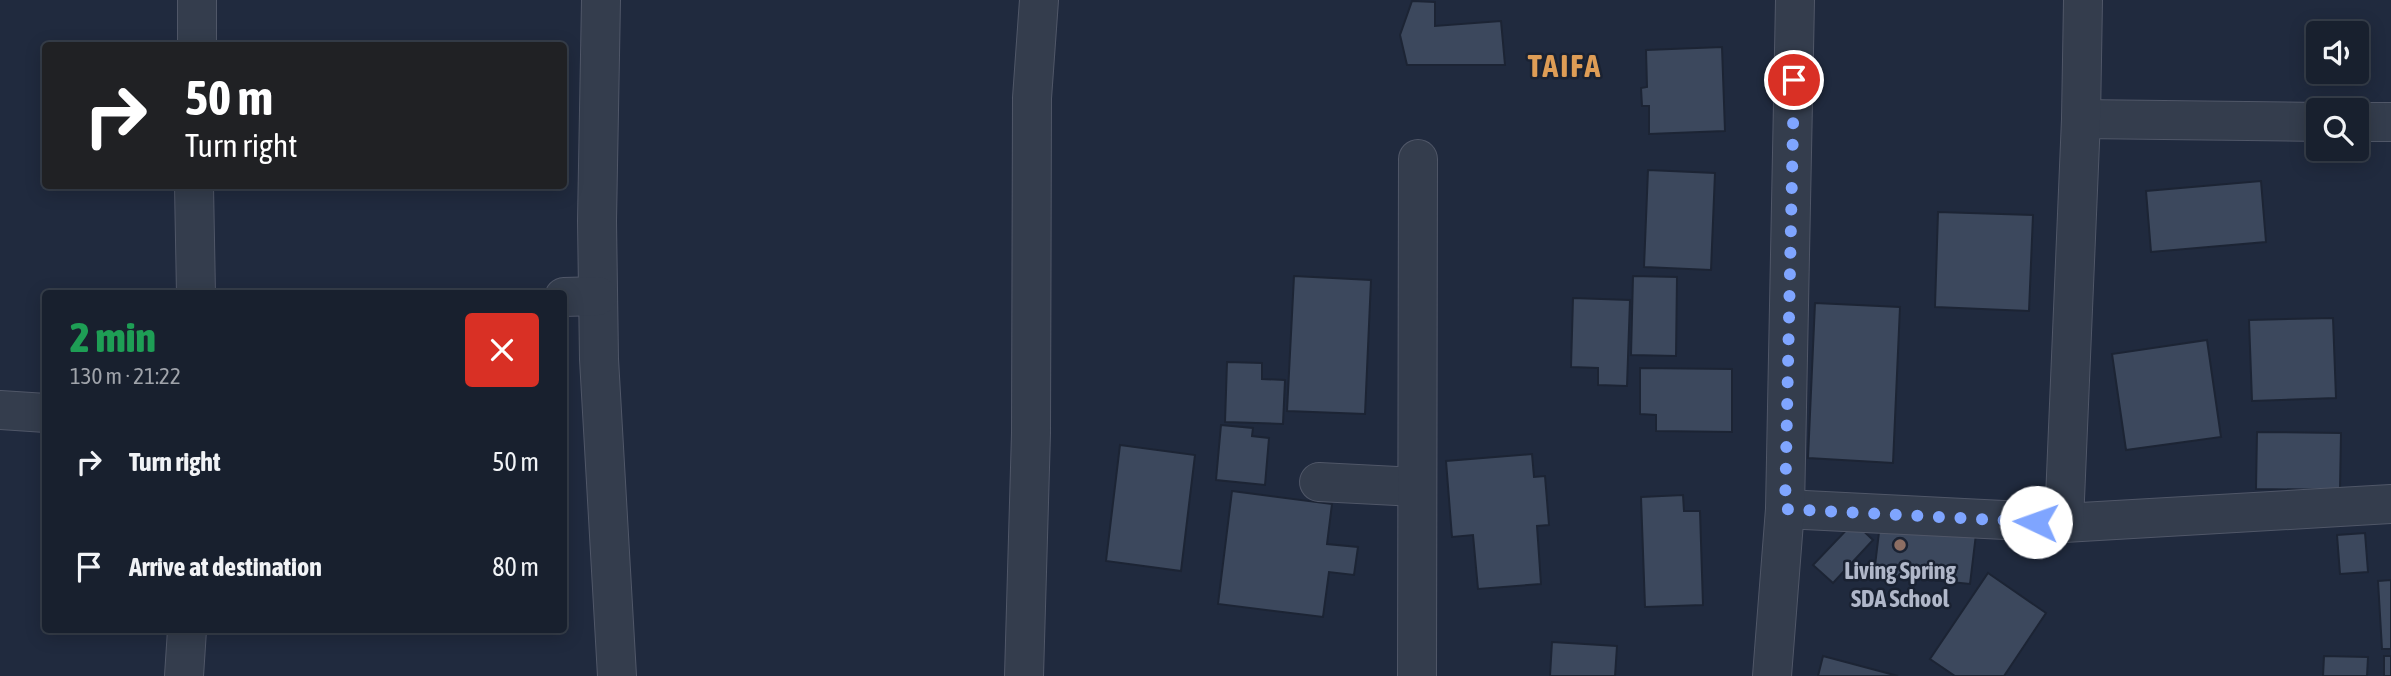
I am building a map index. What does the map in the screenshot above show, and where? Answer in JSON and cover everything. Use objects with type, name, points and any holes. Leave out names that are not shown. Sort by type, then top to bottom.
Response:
[{"type":"street","points":[[197,0],[197,42]]},
{"type":"street","points":[[601,0],[581,296],[599,359],[617,676]]},
{"type":"street","points":[[1024,676],[1031,433],[1032,98],[1039,0]]},
{"type":"street","points":[[1772,676],[1785,509],[1796,0]]},
{"type":"street","points":[[2064,523],[2081,120],[2083,0]]},
{"type":"street","points":[[2081,120],[2306,122]]},
{"type":"street","points":[[2369,122],[2391,122]]},
{"type":"street","points":[[1416,676],[1418,159]]},
{"type":"street","points":[[194,189],[196,290]]},
{"type":"street","points":[[0,410],[42,413]]},
{"type":"street","points":[[1319,482],[1416,487]]},
{"type":"street","points":[[1785,509],[2064,523],[2391,504]]},
{"type":"street","points":[[184,676],[187,633]]},
{"type":"building","points":[[1412,1],[1435,2],[1435,26],[1501,21],[1505,65],[1407,65],[1400,35]]},
{"type":"building","points":[[1722,47],[1725,131],[1649,134],[1649,106],[1642,106],[1641,88],[1647,87],[1646,50]]},
{"type":"building","points":[[1648,170],[1715,173],[1711,270],[1644,267]]},
{"type":"building","points":[[2261,181],[2266,242],[2151,252],[2146,191]]},
{"type":"building","points":[[1938,212],[2033,215],[2029,311],[1935,307]]},
{"type":"building","points":[[1294,276],[1371,280],[1365,414],[1287,411]]},
{"type":"building","points":[[1633,276],[1677,277],[1676,356],[1631,355]]},
{"type":"building","points":[[1573,298],[1630,300],[1627,386],[1598,385],[1598,368],[1571,367]]},
{"type":"building","points":[[1815,303],[1900,307],[1893,463],[1808,458]]},
{"type":"building","points":[[2333,318],[2336,398],[2252,401],[2249,320]]},
{"type":"building","points":[[2207,340],[2221,437],[2126,450],[2112,354]]},
{"type":"building","points":[[1227,362],[1262,363],[1262,379],[1285,380],[1283,424],[1225,422]]},
{"type":"building","points":[[1640,368],[1732,369],[1732,432],[1656,431],[1656,415],[1640,414]]},
{"type":"building","points":[[1221,425],[1253,428],[1252,436],[1269,438],[1265,485],[1216,480]]},
{"type":"building","points":[[2257,432],[2341,433],[2340,490],[2256,489]]},
{"type":"building","points":[[1120,445],[1195,455],[1181,571],[1106,561]]},
{"type":"building","points":[[1532,454],[1534,477],[1545,476],[1549,525],[1537,526],[1541,584],[1478,589],[1473,535],[1452,537],[1446,461]]},
{"type":"building","points":[[1232,491],[1332,504],[1327,544],[1358,547],[1354,575],[1329,572],[1323,617],[1218,604]]},
{"type":"building","points":[[1683,495],[1684,511],[1700,511],[1703,605],[1645,607],[1641,497]]},
{"type":"building","points":[[1854,522],[1873,540],[1833,583],[1813,565]]},
{"type":"building","points":[[1880,524],[1976,534],[1970,584],[1874,574]]},
{"type":"building","points":[[2365,533],[2368,572],[2340,574],[2337,535]]},
{"type":"building","points":[[1988,573],[2046,613],[2004,676],[1955,676],[1930,659]]},
{"type":"building","points":[[2391,580],[2391,649],[2382,649],[2378,581]]},
{"type":"building","points":[[1552,642],[1617,646],[1615,676],[1550,676]]},
{"type":"building","points":[[1823,656],[1898,676],[1818,676]]},
{"type":"building","points":[[2324,656],[2368,657],[2367,676],[2323,676]]},
{"type":"building","points":[[2384,656],[2391,656],[2391,676],[2384,676]]},
{"type":"place","name":"Living Spring SDA School","points":[[1900,545]]},
{"type":"district","name":"TAIFA","points":[[1565,65]]},
{"type":"route","points":[[1794,80],[1785,509],[2036,522]]}]
